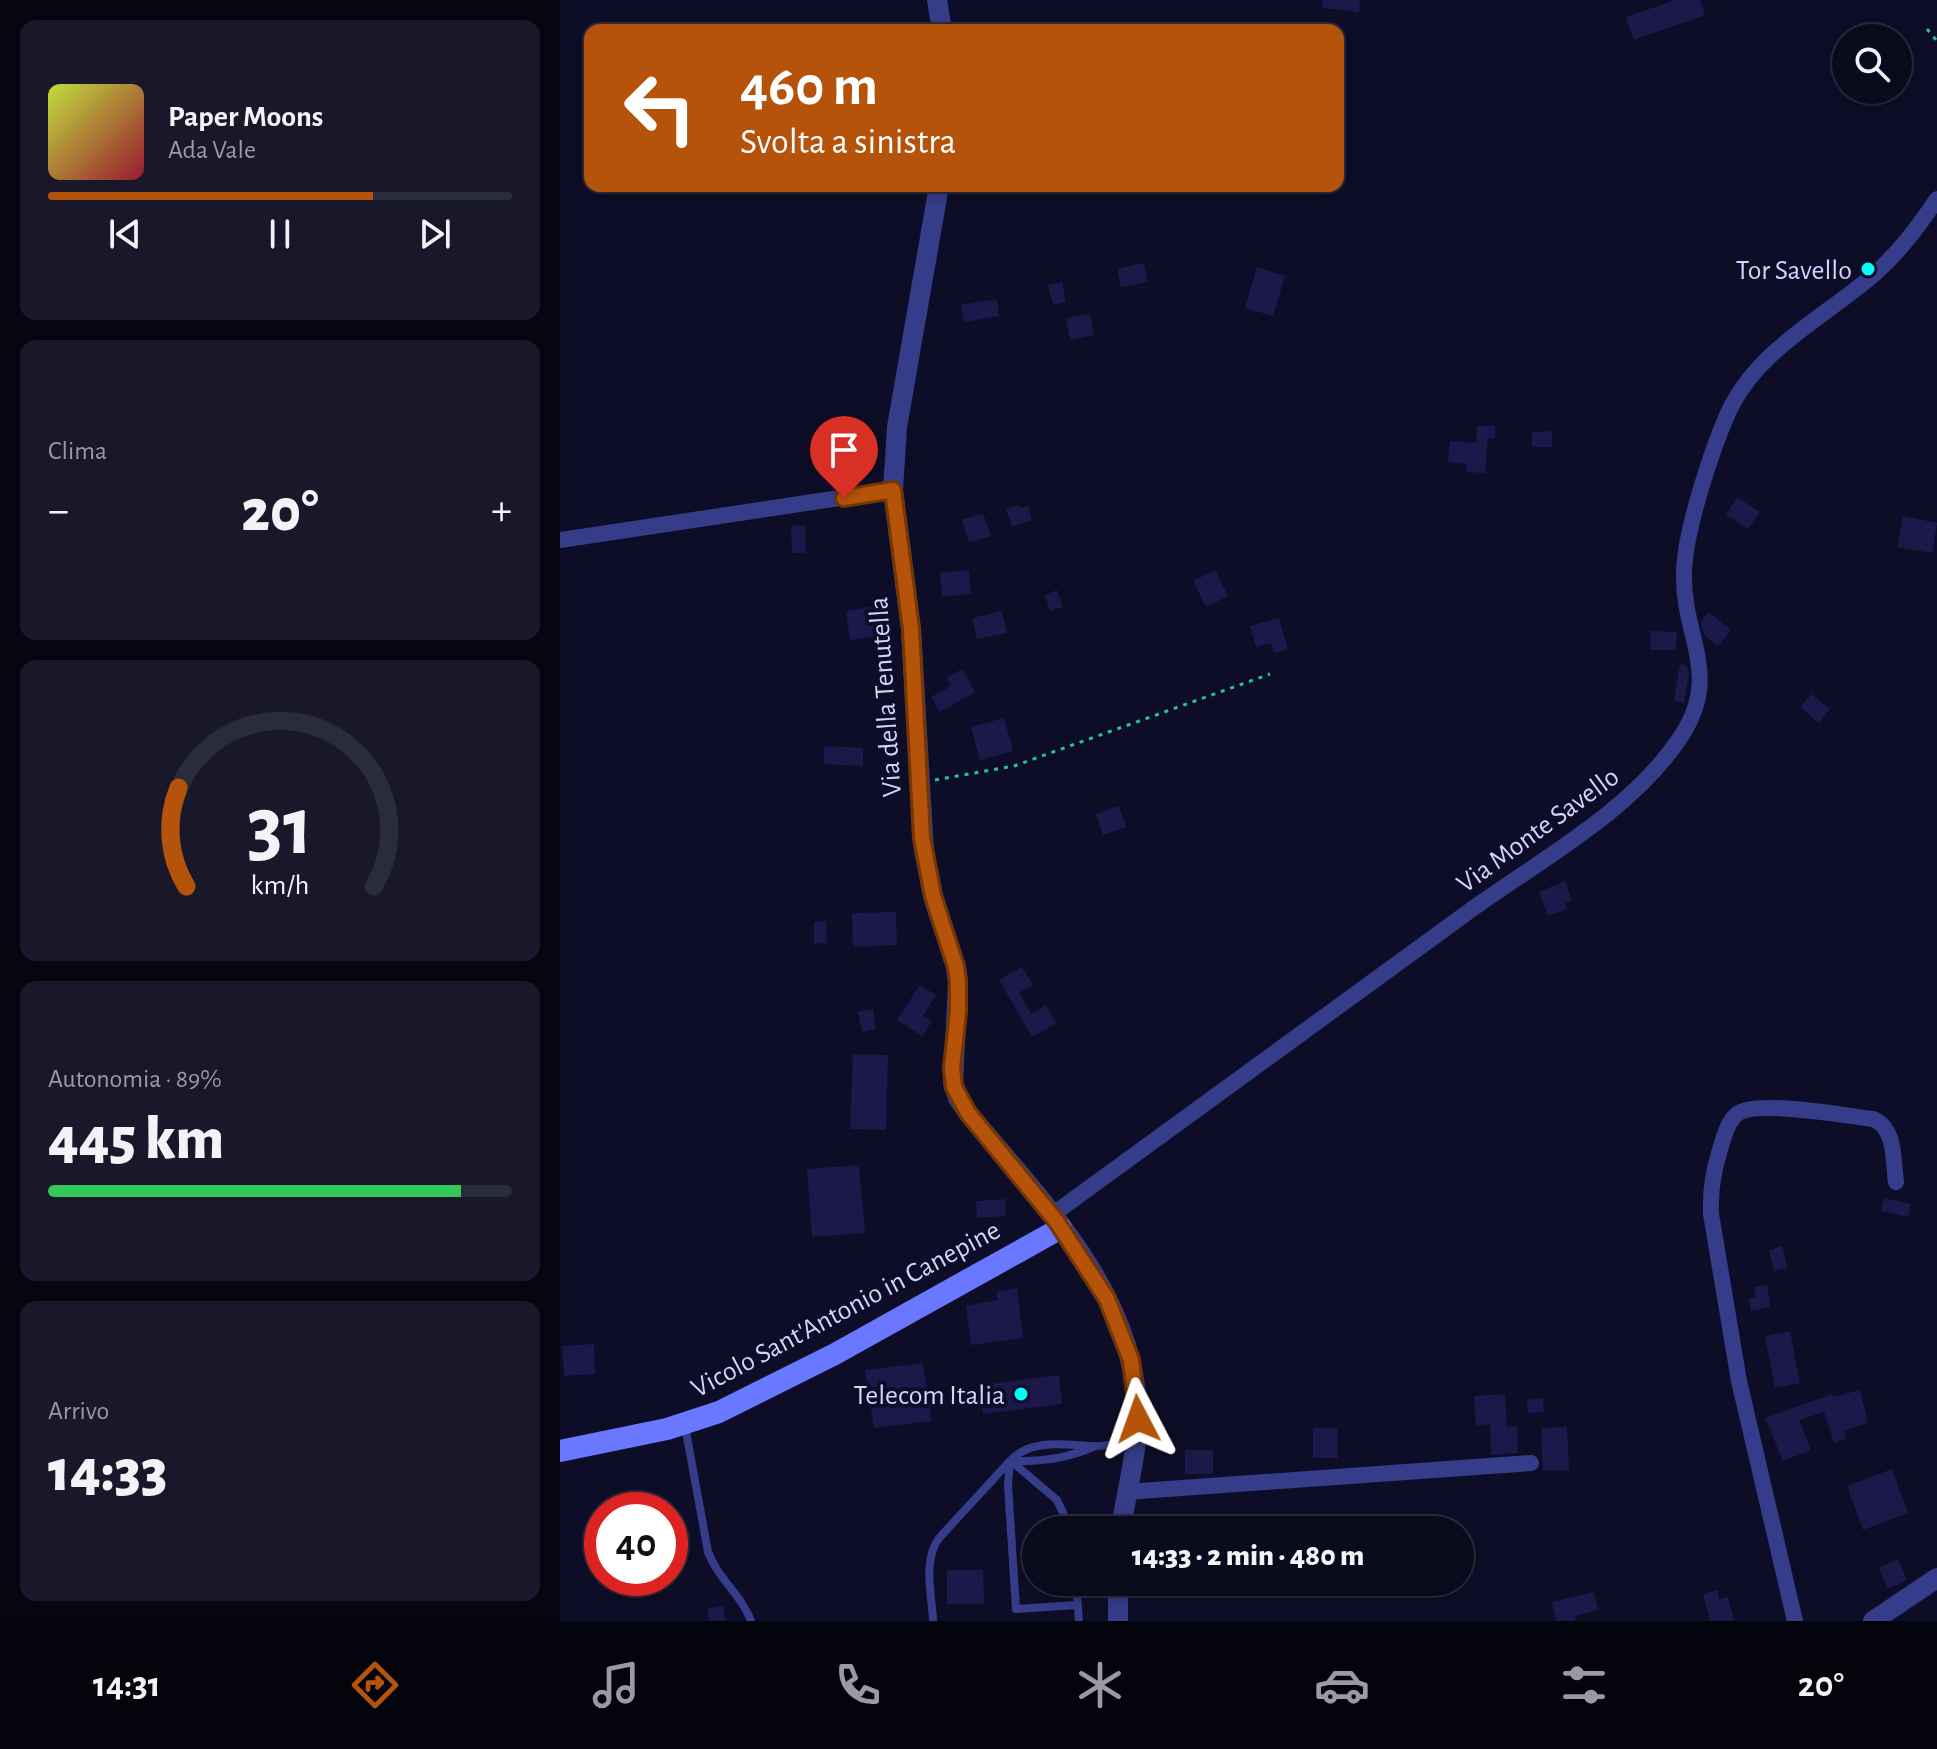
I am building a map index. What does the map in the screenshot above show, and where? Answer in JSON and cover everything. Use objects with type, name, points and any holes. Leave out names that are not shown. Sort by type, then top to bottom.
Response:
[{"type":"main road","name":"Vicolo Sant'Antonio in Canepine","points":[[560,1451],[684,1424],[719,1412],[780,1383],[1057,1222]]},
{"type":"street","points":[[937,0],[941,24]]},
{"type":"street","name":"Via della Tenutella","points":[[938,192],[897,427],[893,490],[911,629],[922,838],[928,875],[958,982],[952,1068],[956,1092],[968,1113],[1057,1222],[1107,1299],[1127,1345],[1136,1392],[1123,1516]]},
{"type":"street","name":"Via Monte Savello","points":[[1057,1222],[1466,913],[1611,812],[1655,771],[1684,732],[1700,694],[1700,673],[1684,595],[1685,558],[1704,487],[1730,410],[1745,385],[1765,362],[1805,325],[1876,273],[1912,234],[1937,199]]},
{"type":"street","points":[[560,540],[893,490]]},
{"type":"street","points":[[1795,1621],[1734,1353],[1711,1214],[1715,1170],[1733,1118],[1748,1108],[1765,1107],[1881,1122],[1889,1136],[1896,1182]]},
{"type":"street","points":[[1126,1492],[1531,1463]]},
{"type":"street","points":[[1873,1621],[1937,1578]]},
{"type":"street","points":[[1118,1596],[1118,1621]]},
{"type":"lane","points":[[684,1424],[708,1552],[714,1569],[739,1596],[751,1621]]},
{"type":"lane","points":[[933,1621],[932,1549],[1010,1461],[1037,1446],[1093,1447],[1130,1441]]},
{"type":"lane","points":[[1010,1461],[1079,1453],[1093,1447]]},
{"type":"lane","points":[[1010,1461],[1057,1500],[1064,1516]]},
{"type":"lane","points":[[1010,1461],[1008,1485],[1016,1609],[1077,1605]]},
{"type":"lane","points":[[1077,1596],[1079,1621]]},
{"type":"path","points":[[1927,29],[1937,41]]},
{"type":"path","points":[[918,782],[1014,766],[1270,674]]},
{"type":"building","points":[[1323,0],[1360,0],[1359,12],[1322,8]]},
{"type":"building","points":[[1675,0],[1700,0],[1705,15],[1634,40],[1626,17]]},
{"type":"building","points":[[1144,263],[1148,282],[1121,287],[1117,269]]},
{"type":"building","points":[[1257,267],[1285,276],[1273,316],[1245,308]]},
{"type":"building","points":[[1062,282],[1066,302],[1053,305],[1048,285]]},
{"type":"building","points":[[997,299],[999,316],[964,322],[961,305]]},
{"type":"building","points":[[1090,314],[1094,335],[1070,340],[1066,318]]},
{"type":"building","points":[[1477,426],[1495,426],[1495,438],[1488,438],[1485,473],[1466,472],[1467,464],[1448,462],[1450,441],[1476,443]]},
{"type":"building","points":[[1552,431],[1552,447],[1532,447],[1532,432]]},
{"type":"building","points":[[1737,497],[1760,512],[1748,529],[1726,515]]},
{"type":"building","points":[[1020,505],[1021,508],[1028,506],[1032,520],[1012,527],[1006,509]]},
{"type":"building","points":[[983,513],[991,536],[969,543],[962,520]]},
{"type":"building","points":[[1903,516],[1937,523],[1932,553],[1897,547]]},
{"type":"building","points":[[805,525],[806,553],[792,553],[791,526]]},
{"type":"building","points":[[969,570],[971,594],[942,597],[940,573]]},
{"type":"building","points":[[1215,570],[1228,596],[1206,607],[1193,581]]},
{"type":"building","points":[[1057,590],[1063,607],[1050,611],[1045,595]]},
{"type":"building","points":[[876,606],[880,626],[873,627],[874,636],[850,640],[846,611]]},
{"type":"building","points":[[1002,611],[1007,633],[977,639],[972,618]]},
{"type":"building","points":[[1709,612],[1731,630],[1718,646],[1704,635],[1701,622]]},
{"type":"building","points":[[1279,618],[1288,649],[1274,653],[1271,643],[1256,647],[1250,626]]},
{"type":"building","points":[[1651,631],[1677,632],[1676,650],[1650,650]]},
{"type":"building","points":[[1680,664],[1687,665],[1689,675],[1684,703],[1674,701]]},
{"type":"building","points":[[962,669],[975,692],[940,712],[931,697],[951,686],[947,678]]},
{"type":"building","points":[[1811,694],[1830,709],[1819,723],[1800,707]]},
{"type":"building","points":[[1004,718],[1013,751],[980,760],[971,727]]},
{"type":"building","points":[[824,746],[863,748],[863,766],[824,764]]},
{"type":"building","points":[[1119,806],[1126,827],[1103,835],[1096,814]]},
{"type":"building","points":[[1565,881],[1572,900],[1565,903],[1567,909],[1548,916],[1539,892]]},
{"type":"building","points":[[896,912],[897,945],[853,947],[852,913]]},
{"type":"building","points":[[826,921],[827,943],[814,944],[814,922]]},
{"type":"building","points":[[1022,967],[1033,985],[1019,993],[1031,1014],[1046,1005],[1056,1023],[1032,1037],[999,980]]},
{"type":"building","points":[[920,985],[936,995],[923,1016],[932,1021],[922,1036],[897,1020]]},
{"type":"building","points":[[873,1009],[876,1029],[862,1032],[858,1012]]},
{"type":"building","points":[[853,1054],[888,1055],[886,1130],[850,1129]]},
{"type":"building","points":[[859,1165],[865,1233],[812,1237],[807,1169]]},
{"type":"building","points":[[1884,1198],[1911,1204],[1908,1217],[1881,1211]]},
{"type":"building","points":[[1005,1199],[1006,1216],[977,1218],[976,1201]]},
{"type":"building","points":[[1782,1246],[1788,1268],[1774,1271],[1769,1250]]},
{"type":"building","points":[[1767,1285],[1771,1307],[1751,1311],[1749,1298],[1756,1297],[1754,1287]]},
{"type":"building","points":[[1017,1288],[1023,1338],[971,1345],[966,1306],[998,1300],[996,1292]]},
{"type":"building","points":[[1790,1331],[1800,1383],[1775,1388],[1765,1336]]},
{"type":"building","points":[[594,1344],[595,1374],[564,1376],[562,1346]]},
{"type":"building","points":[[923,1363],[932,1421],[874,1428],[865,1370]]},
{"type":"building","name":"Telecom Italia","points":[[1059,1375],[1062,1404],[983,1414],[979,1385]]},
{"type":"building","points":[[1860,1390],[1868,1423],[1844,1430],[1846,1439],[1834,1443],[1824,1412],[1799,1420],[1811,1450],[1783,1461],[1765,1418],[1832,1394],[1833,1397]]},
{"type":"building","points":[[1505,1394],[1507,1427],[1517,1427],[1518,1453],[1491,1455],[1490,1424],[1476,1426],[1474,1396]]},
{"type":"building","points":[[1543,1398],[1544,1412],[1528,1413],[1527,1400]]},
{"type":"building","points":[[1567,1427],[1569,1470],[1543,1471],[1541,1428]]},
{"type":"building","points":[[1313,1428],[1337,1428],[1338,1458],[1313,1458]]},
{"type":"building","points":[[1185,1450],[1213,1450],[1213,1474],[1185,1474]]},
{"type":"building","points":[[1892,1469],[1908,1513],[1863,1530],[1847,1486]]},
{"type":"building","points":[[1898,1559],[1907,1580],[1888,1589],[1879,1568]]},
{"type":"building","points":[[947,1570],[983,1570],[984,1604],[947,1604]]},
{"type":"building","points":[[1717,1590],[1719,1599],[1728,1597],[1734,1621],[1710,1621],[1703,1594]]},
{"type":"building","points":[[1594,1592],[1598,1610],[1575,1616],[1576,1621],[1556,1621],[1552,1602]]},
{"type":"building","points":[[723,1606],[726,1621],[709,1621],[707,1609]]},
{"type":"place","name":"Tor Savello","points":[[1868,269]]},
{"type":"place","name":"Telecom Italia","points":[[1021,1394]]},
{"type":"route","points":[[844,498],[893,490],[911,629],[922,838],[933,896],[958,982],[953,1084],[960,1102],[1057,1222],[1107,1299],[1131,1360],[1138,1419]]}]
